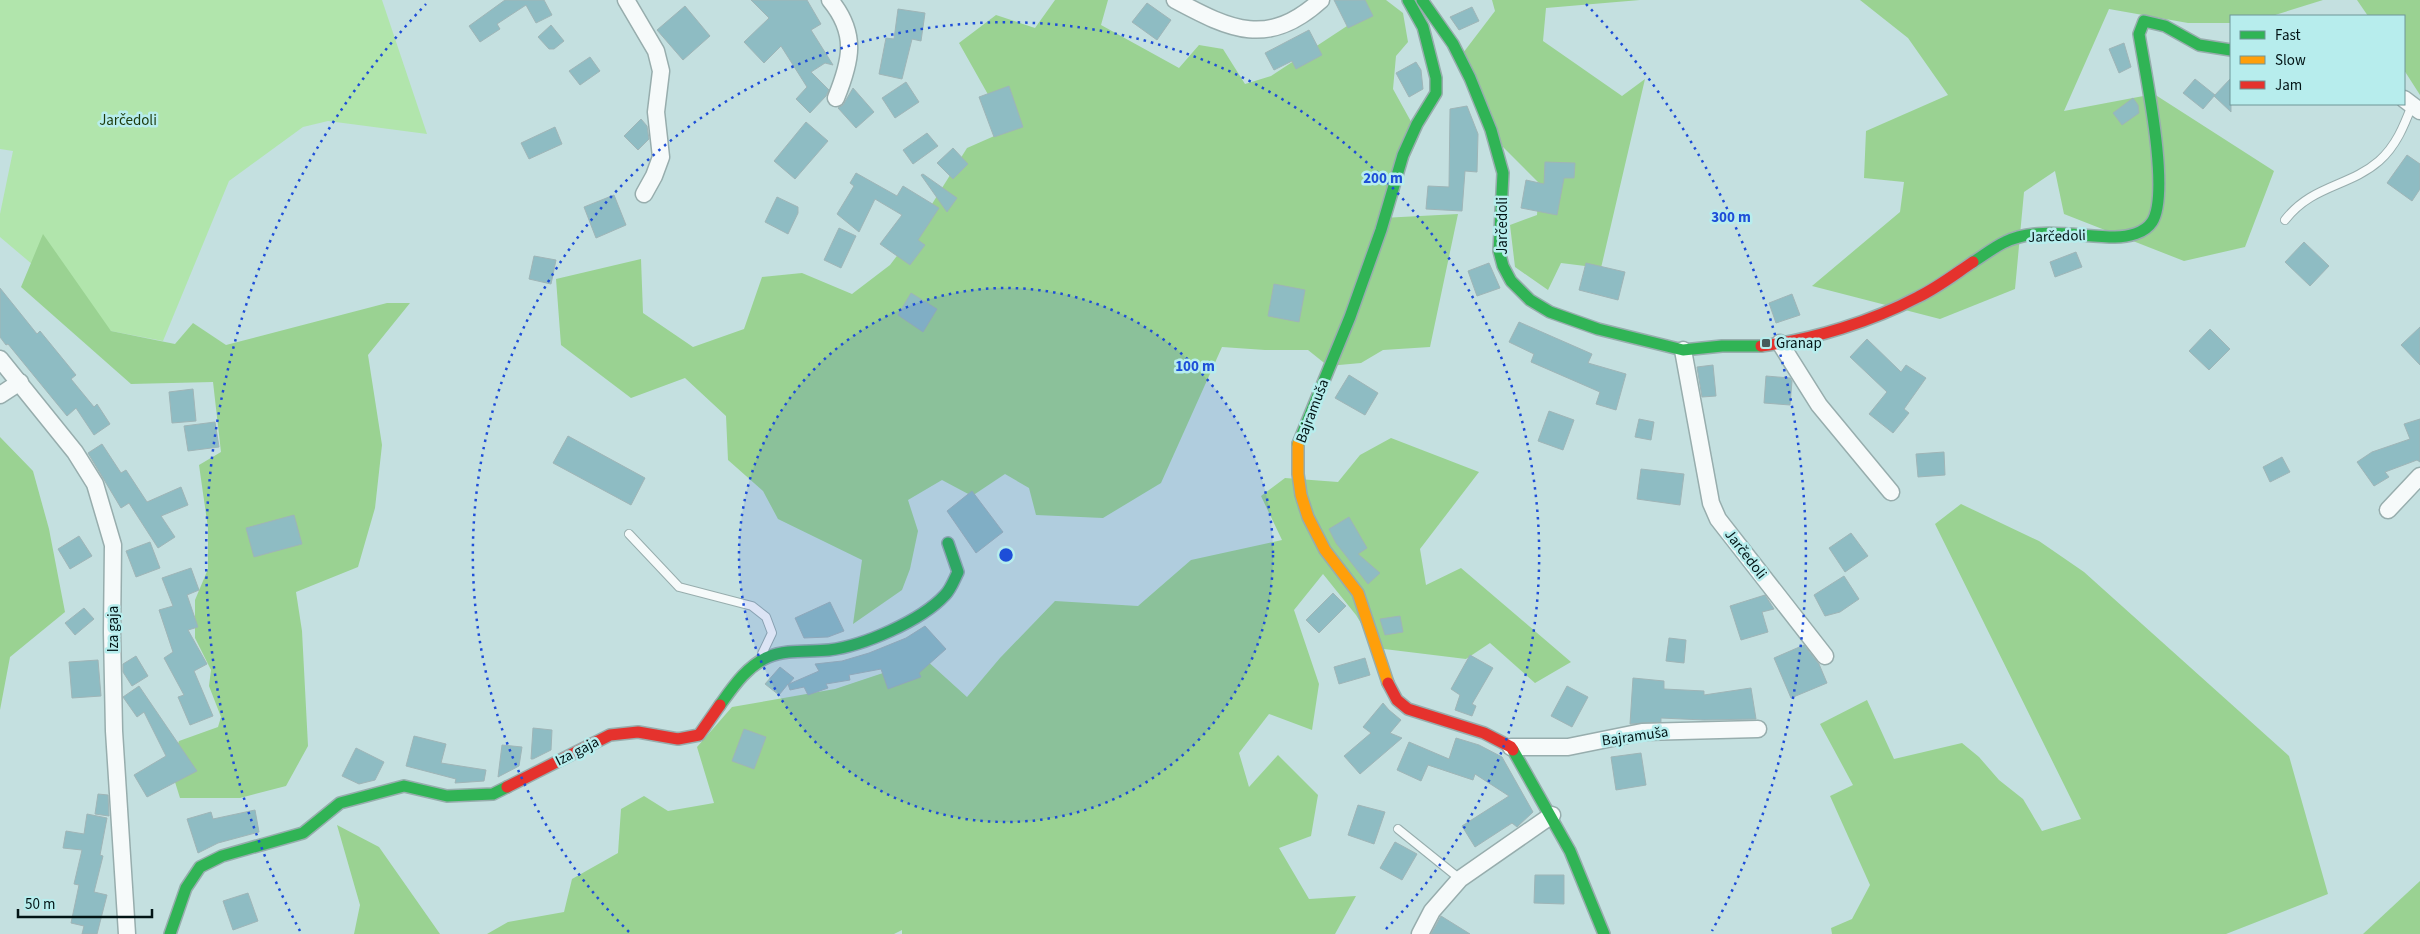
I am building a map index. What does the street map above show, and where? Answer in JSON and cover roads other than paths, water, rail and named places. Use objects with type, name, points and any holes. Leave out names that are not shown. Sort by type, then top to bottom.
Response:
[{"type":"street","points":[[626,0],[656,51],[661,71],[656,112],[661,157],[654,176],[644,194]]},
{"type":"street","points":[[830,0],[839,11],[848,32],[848,68],[836,98]]},
{"type":"street","points":[[1175,0],[1240,30],[1264,30],[1287,24],[1306,13],[1321,0]]},
{"type":"street","name":"Bajramuša","points":[[1408,0],[1423,27],[1436,78],[1436,93],[1430,106],[1417,124],[1403,155],[1381,230],[1350,317],[1298,440],[1298,474],[1308,517],[1325,550],[1358,593],[1384,676],[1397,700],[1408,709],[1484,733],[1511,748],[1552,815],[1570,851],[1604,934]]},
{"type":"street","name":"Jarčedoli","points":[[1422,0],[1453,44],[1470,78],[1490,130],[1503,172],[1499,251],[1503,266],[1511,281],[1530,300],[1550,312],[1598,329],[1683,350],[1722,346],[1764,346],[1800,340],[1872,318],[1919,297],[2006,240],[2037,234],[2117,237],[2142,232],[2151,224],[2157,213],[2158,196],[2156,135],[2143,66],[2139,34],[2141,26],[2144,21],[2151,20],[2183,39],[2202,46],[2230,50]]},
{"type":"street","points":[[1780,343],[1819,405],[1891,492]]},
{"type":"street","name":"Jarčedoli","points":[[1683,350],[1710,503],[1718,519],[1825,656]]},
{"type":"street","name":"Iza gaja","points":[[0,359],[75,452],[95,484],[113,544],[114,731],[127,934]]},
{"type":"street","points":[[0,395],[20,382]]},
{"type":"street","points":[[2388,510],[2420,476]]},
{"type":"street","name":"Iza gaja","points":[[170,934],[186,888],[200,867],[222,856],[303,833],[340,803],[404,786],[447,796],[493,794],[610,735],[638,732],[678,740],[699,736],[742,677],[758,662],[778,652],[841,648],[911,619],[945,595],[958,572],[948,543]]},
{"type":"street","name":"Bajramuša","points":[[1511,748],[1568,747],[1642,732],[1696,729],[1758,729]]},
{"type":"street","points":[[1420,934],[1432,911],[1460,879],[1552,815]]},
{"type":"lane","points":[[2285,220],[2300,204],[2312,195],[2362,172],[2378,162],[2396,141],[2412,105]]},
{"type":"lane","points":[[629,534],[679,587],[752,606],[766,618],[772,633],[758,662]]},
{"type":"lane","points":[[1398,830],[1460,879]]},
{"type":"place","name":"Granap","points":[[1766,343]]}]
